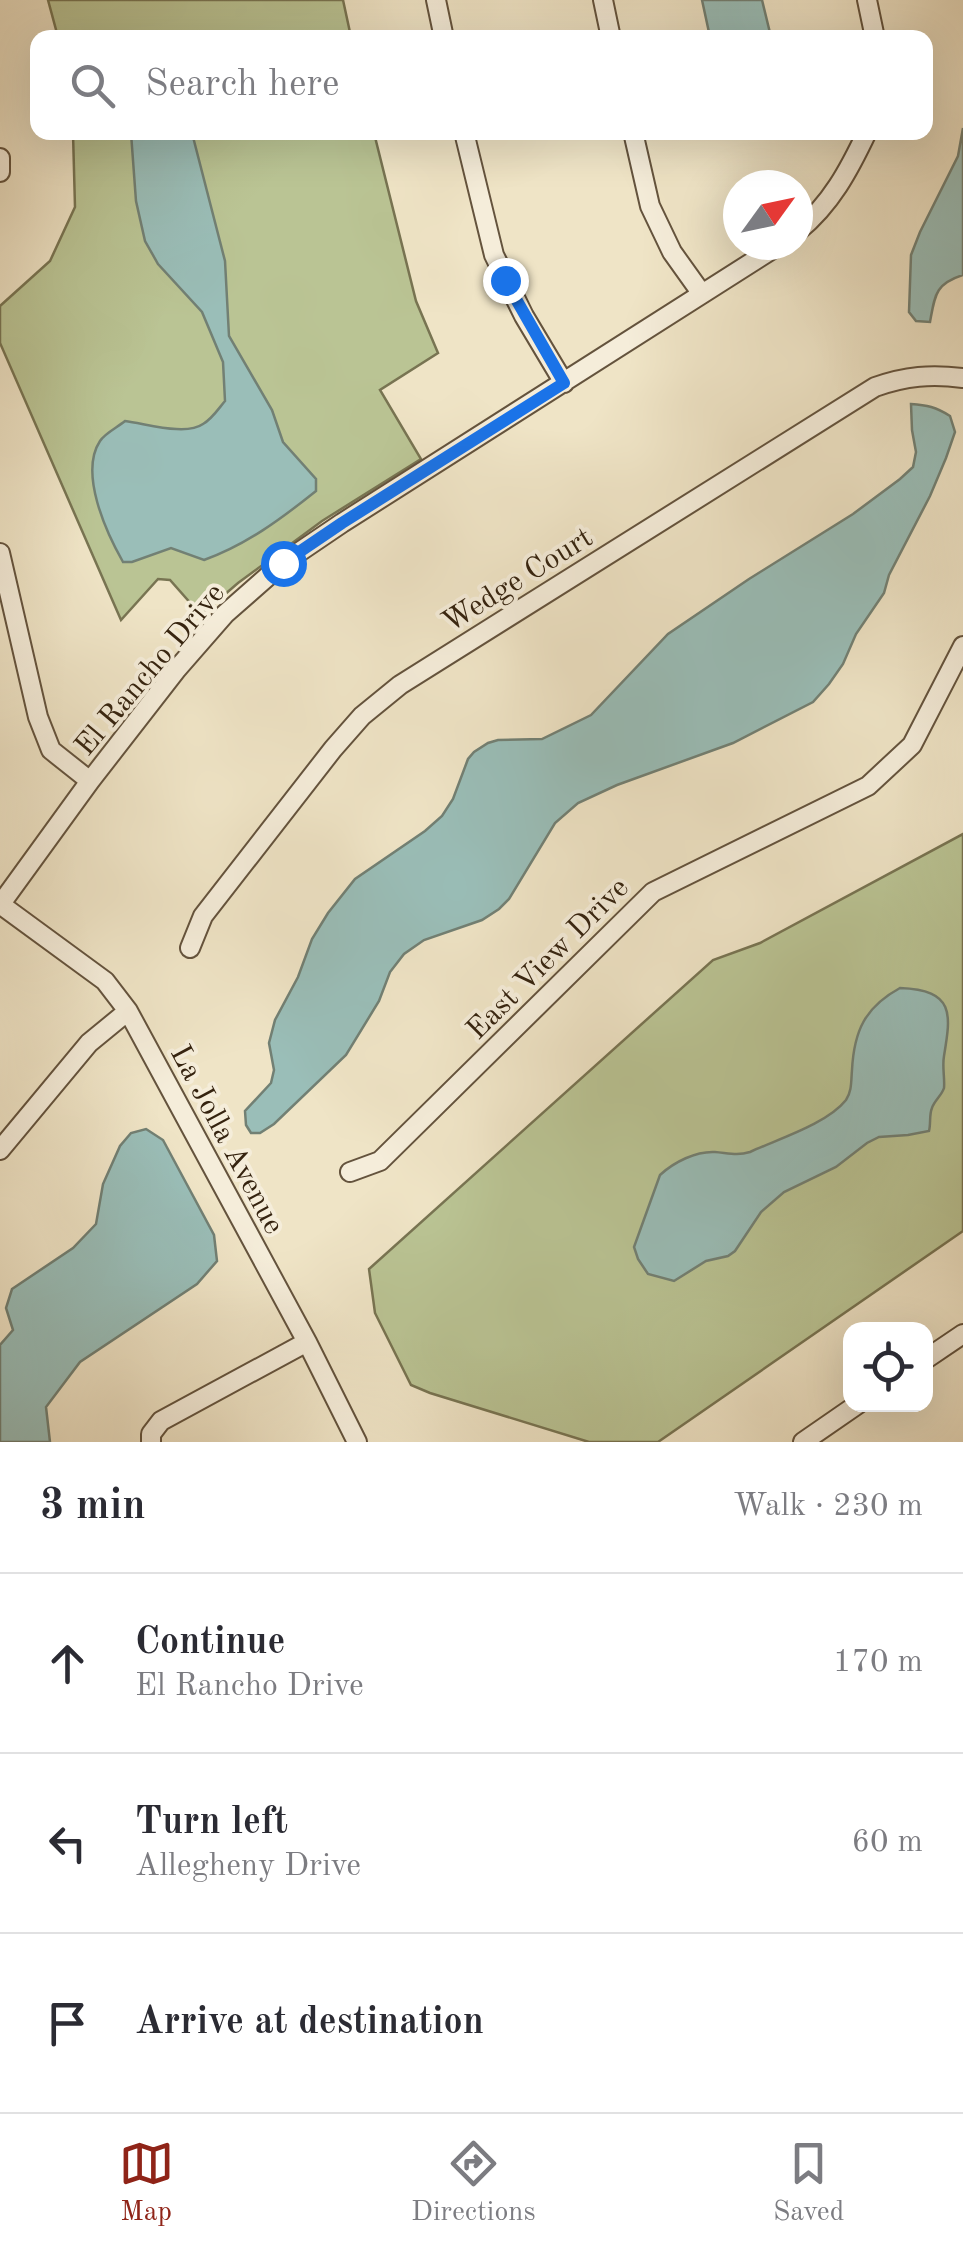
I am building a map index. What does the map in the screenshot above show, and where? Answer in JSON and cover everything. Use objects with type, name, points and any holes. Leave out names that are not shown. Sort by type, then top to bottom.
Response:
[{"type":"street","points":[[436,0],[442,30]]},
{"type":"street","points":[[602,0],[608,30]]},
{"type":"street","points":[[867,0],[873,30]]},
{"type":"street","points":[[466,140],[494,255],[564,383]]},
{"type":"street","points":[[634,140],[650,206],[672,252],[702,294]]},
{"type":"street","points":[[813,219],[848,173],[863,140]]},
{"type":"street","points":[[0,158],[0,172]]},
{"type":"street","name":"El Rancho Drive","points":[[0,904],[177,669],[225,614],[283,563],[755,260]]},
{"type":"street","name":"Wedge Court","points":[[190,948],[203,916],[333,748],[362,716],[400,685],[875,387],[912,376],[963,378]]},
{"type":"street","points":[[0,553],[38,717],[51,750],[90,781]]},
{"type":"street","name":"East View Drive","points":[[350,1172],[380,1162],[653,892],[868,786],[912,745],[963,646]]},
{"type":"street","name":"La Jolla Avenue","points":[[0,904],[104,982],[128,1011],[357,1442]]},
{"type":"street","points":[[0,1150],[90,1043],[128,1011]]},
{"type":"street","points":[[933,1354],[963,1334]]},
{"type":"street","points":[[151,1442],[151,1434],[161,1421],[307,1342]]},
{"type":"street","points":[[803,1442],[846,1412]]},
{"type":"green space","points":[[48,0],[343,0],[349,30],[56,30]]},
{"type":"green space","points":[[73,140],[376,140],[416,301],[438,353],[380,390],[421,459],[322,521],[201,615],[170,580],[158,579],[121,620],[0,343],[0,306],[50,261],[75,207]]},
{"type":"green space","points":[[963,834],[963,1231],[658,1442],[589,1442],[411,1385],[375,1313],[369,1269],[713,960],[760,943]]},
{"type":"water","points":[[702,0],[762,0],[769,30],[708,30]]},
{"type":"water","points":[[963,128],[963,275],[947,282],[938,292],[930,322],[916,321],[909,312],[911,255],[958,156]]},
{"type":"water","points":[[132,140],[194,140],[225,261],[229,336],[272,410],[283,442],[316,479],[316,491],[276,521],[204,560],[171,548],[123,562],[97,502],[94,454],[108,433],[125,421],[177,429],[196,427],[225,401],[223,362],[202,312],[158,264],[145,241],[136,201]]},
{"type":"water","points":[[911,404],[931,407],[950,416],[955,432],[884,593],[856,634],[843,664],[813,702],[733,743],[578,803],[555,823],[509,899],[482,920],[424,940],[404,954],[390,972],[379,1001],[346,1055],[274,1124],[260,1133],[251,1133],[245,1111],[271,1083],[274,1070],[269,1043],[275,1020],[298,977],[312,939],[355,879],[442,816],[474,752],[498,740],[542,739],[591,715],[668,634],[900,479],[913,467],[916,452]]},
{"type":"water","points":[[900,988],[940,999],[948,1017],[944,1088],[932,1108],[929,1131],[879,1137],[836,1167],[784,1192],[761,1212],[728,1256],[706,1261],[674,1281],[648,1274],[634,1247],[660,1175],[700,1153],[750,1152],[815,1124],[838,1109],[849,1093],[855,1043],[864,1021],[878,1003]]},
{"type":"water","points":[[146,1129],[163,1140],[214,1235],[217,1261],[197,1284],[80,1362],[46,1407],[50,1442],[0,1442],[0,1345],[13,1330],[6,1308],[12,1289],[73,1248],[96,1224],[103,1184],[120,1146],[131,1133]]},
{"type":"route","points":[[283,563],[564,383],[505,280]]}]
